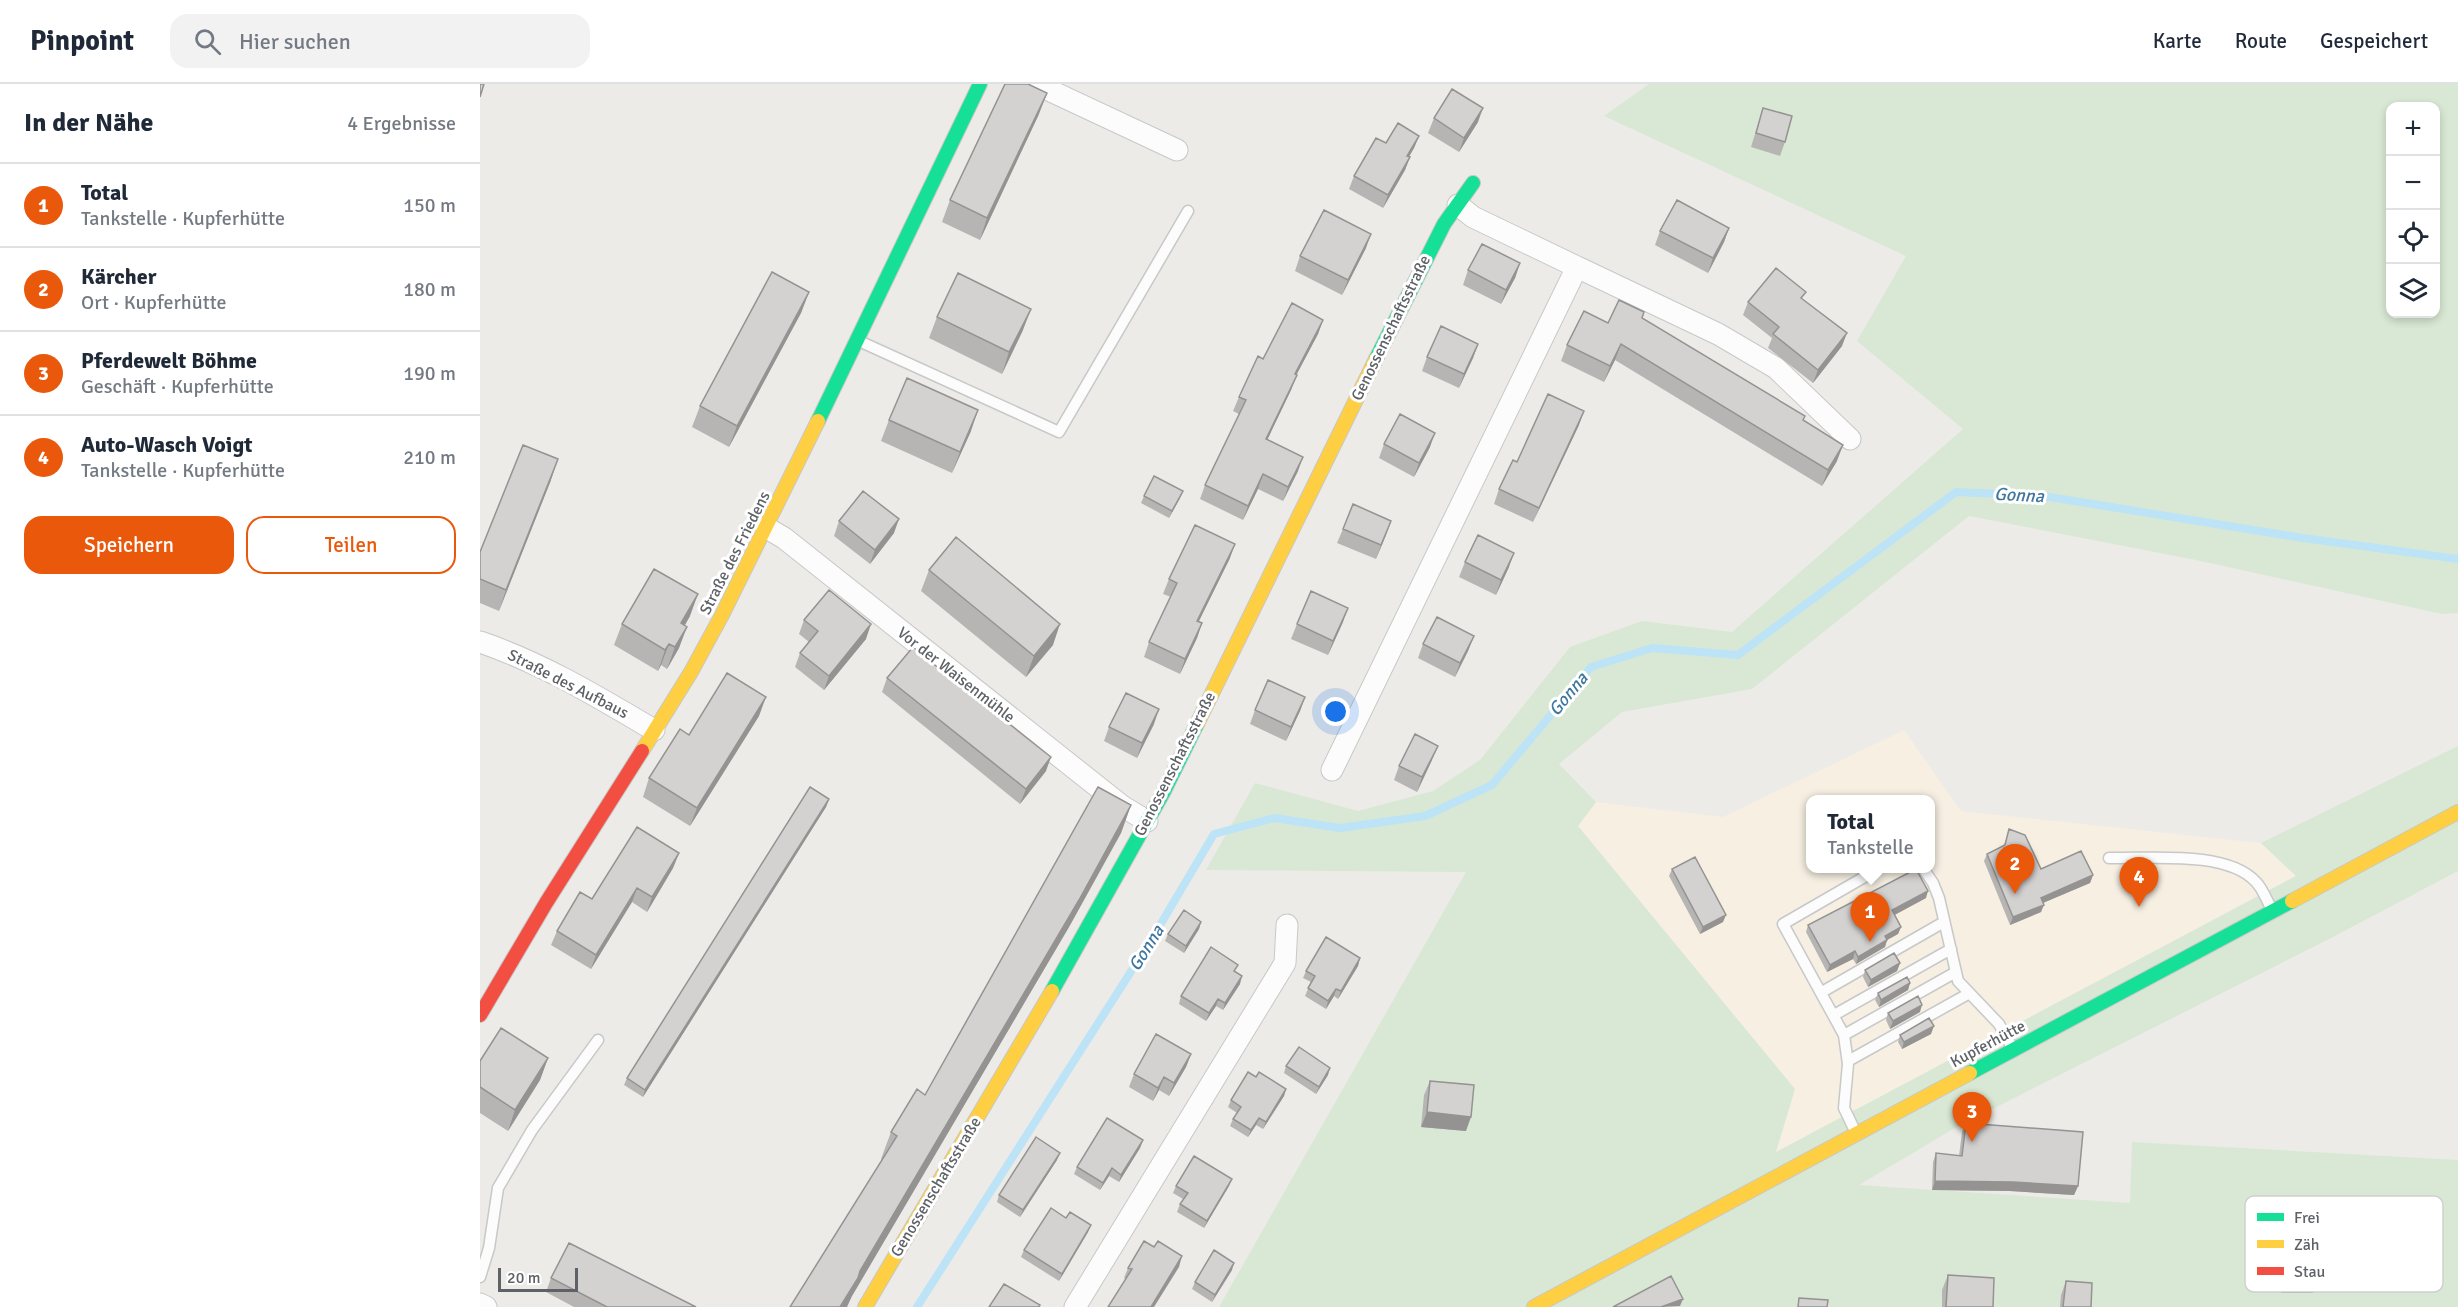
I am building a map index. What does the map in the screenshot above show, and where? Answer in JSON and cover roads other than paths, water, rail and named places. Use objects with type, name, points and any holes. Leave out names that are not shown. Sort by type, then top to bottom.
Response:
[{"type":"street","name":"Straße des Friedens","points":[[480,1015],[722,615],[767,528],[980,84]]},
{"type":"street","points":[[1036,84],[1178,150]]},
{"type":"street","name":"Genossenschaftsstraße","points":[[865,1307],[1078,946],[1164,791],[1420,267],[1444,224],[1473,183]]},
{"type":"street","points":[[1458,205],[1473,217],[1718,334],[1776,368],[1850,439]]},
{"type":"street","points":[[1332,770],[1576,267]]},
{"type":"street","name":"Vor der Waisenmühle","points":[[767,528],[784,538],[1122,806],[1147,821]]},
{"type":"street","name":"Straße des Aufbaus","points":[[480,642],[541,667],[588,691],[654,730]]},
{"type":"street","name":"Kupferhütte","points":[[1534,1307],[2458,812]]},
{"type":"street","points":[[1075,1307],[1285,963],[1287,925]]},
{"type":"street","points":[[480,1304],[486,1307]]},
{"type":"lane","points":[[856,340],[1059,432],[1188,211]]},
{"type":"lane","points":[[2109,858],[2173,859],[2227,864],[2239,868],[2255,881],[2272,911]]},
{"type":"lane","points":[[1856,1133],[1845,1108],[1848,1061],[1844,1035],[1783,924],[1871,873]]},
{"type":"lane","points":[[1926,873],[1933,883],[1958,981],[1968,994],[2000,1023],[2013,1049]]},
{"type":"lane","points":[[1822,992],[1944,922]]},
{"type":"lane","points":[[1834,1015],[1951,949]]},
{"type":"lane","points":[[1844,1035],[1956,972]]},
{"type":"lane","points":[[1848,1061],[1968,994]]},
{"type":"lane","points":[[480,1277],[489,1248],[498,1188],[532,1130],[598,1041]]},
{"type":"waterway","name":"Gonna","points":[[917,1307],[1153,937],[1214,834],[1274,818],[1340,828],[1425,816],[1492,785],[1591,667],[1652,648],[1738,655],[1956,492],[2043,496],[2303,538],[2458,559]]},
{"type":"place","name":"Kärcher","points":[[2015,894]]},
{"type":"place","name":"Auto-Wasch Voigt","points":[[2139,907]]},
{"type":"place","name":"Total","points":[[1870,942]]},
{"type":"place","name":"Pferdewelt Böhme","points":[[1972,1142]]}]
